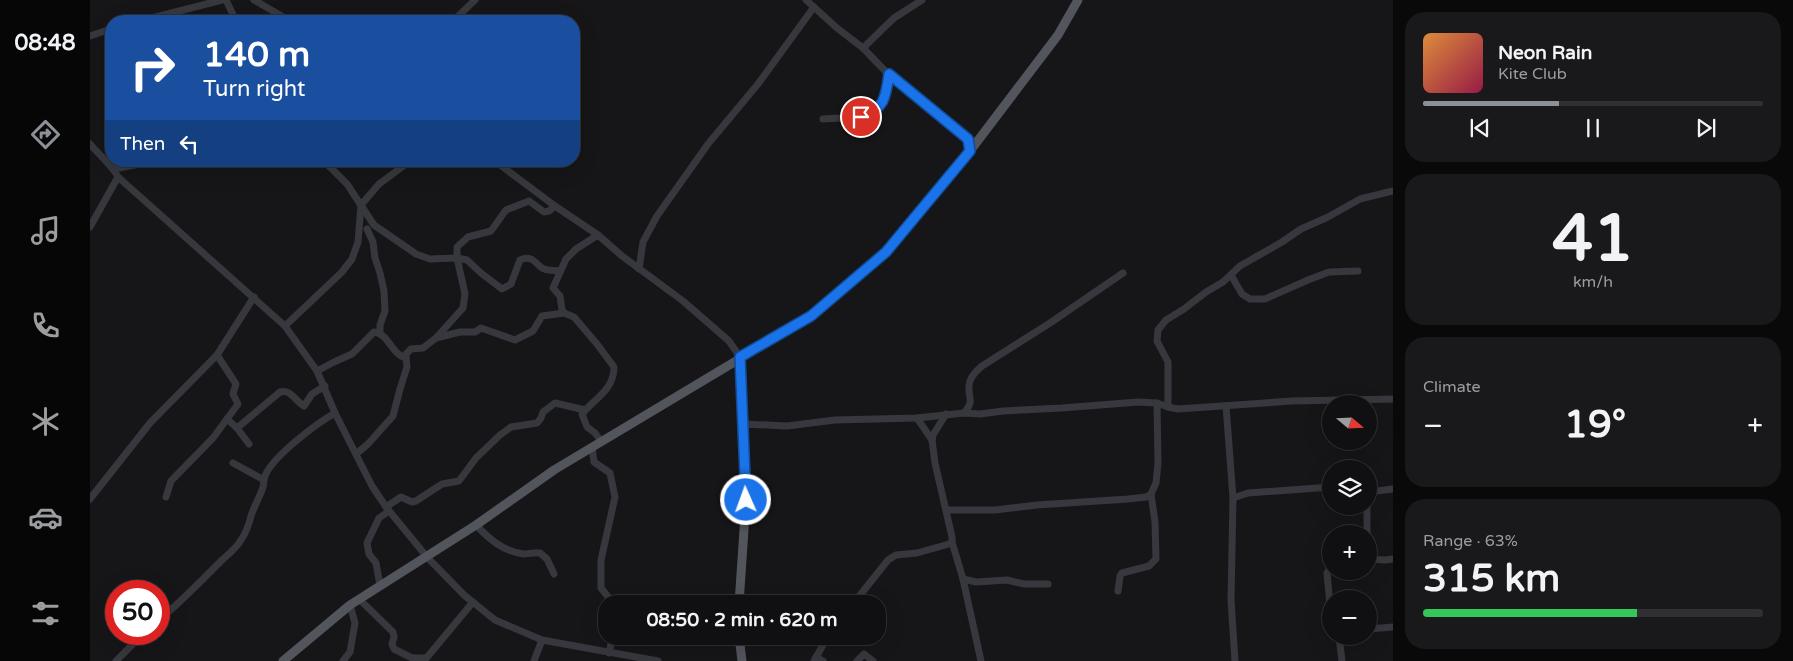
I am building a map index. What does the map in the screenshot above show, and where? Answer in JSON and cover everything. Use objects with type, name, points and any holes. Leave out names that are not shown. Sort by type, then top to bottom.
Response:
[{"type":"main road","points":[[283,661],[350,605],[476,525],[554,470],[811,316],[886,252],[970,151],[1058,35],[1078,0]]},
{"type":"main road","points":[[740,357],[746,500],[741,595]]},
{"type":"main road","points":[[740,645],[742,661]]},
{"type":"street","points":[[163,15],[222,0]]},
{"type":"street","points":[[226,0],[233,15]]},
{"type":"street","points":[[254,0],[280,15]]},
{"type":"street","points":[[459,15],[475,0]]},
{"type":"street","points":[[806,0],[863,48],[889,74],[968,139],[970,151]]},
{"type":"street","points":[[863,48],[894,18],[922,0]]},
{"type":"street","points":[[639,269],[643,242],[657,216],[708,144],[758,84],[814,6]]},
{"type":"street","points":[[90,36],[105,31]]},
{"type":"street","points":[[823,118],[861,117],[872,114],[886,95],[889,74]]},
{"type":"street","points":[[90,144],[105,162]]},
{"type":"street","points":[[112,167],[118,177],[285,326],[317,371],[335,413],[372,486],[387,509],[427,557],[473,602],[495,620],[542,640],[658,661]]},
{"type":"street","points":[[114,169],[124,167]]},
{"type":"street","points":[[333,167],[374,225],[416,254],[430,259],[456,258],[467,260],[480,273],[502,289],[511,284],[520,260],[534,259],[544,269],[560,271]]},
{"type":"street","points":[[285,326],[336,278],[348,264],[363,230],[361,205],[379,184],[402,167]]},
{"type":"street","points":[[503,167],[598,235],[639,269],[690,306],[729,341],[740,357]]},
{"type":"street","points":[[90,228],[118,177]]},
{"type":"street","points":[[1168,407],[1168,362],[1157,341],[1158,330],[1166,320],[1184,310],[1206,292],[1223,282],[1240,266],[1301,229],[1328,217],[1360,199],[1393,191]]},
{"type":"street","points":[[406,356],[411,350],[423,348],[436,338],[463,308],[466,294],[456,258],[457,247],[468,237],[491,231],[506,210],[529,201],[544,212],[555,206]]},
{"type":"street","points":[[363,230],[374,225]]},
{"type":"street","points":[[363,230],[373,242],[375,258],[384,291],[385,311],[380,325],[380,333]]},
{"type":"street","points":[[564,313],[560,296],[553,288],[560,271],[566,259],[576,249],[598,235]]},
{"type":"street","points":[[1230,275],[1242,294],[1250,299],[1265,299],[1329,272],[1358,271]]},
{"type":"street","points":[[964,413],[971,399],[969,385],[975,373],[982,366],[1050,323],[1123,273]]},
{"type":"street","points":[[90,499],[150,423],[217,354],[254,297]]},
{"type":"street","points":[[436,338],[460,332],[476,332],[481,328],[515,340],[533,331],[542,316],[564,313],[574,317],[614,367],[610,385],[597,401],[582,414],[587,427],[595,433],[601,442]]},
{"type":"street","points":[[317,371],[352,354],[374,332],[380,333],[400,356],[406,356]]},
{"type":"street","points":[[166,497],[171,481],[213,438],[238,404],[233,394],[236,385],[217,354]]},
{"type":"street","points":[[356,454],[368,444],[393,416],[408,367],[406,356]]},
{"type":"street","points":[[237,428],[284,390],[304,406],[312,394],[325,386]]},
{"type":"street","points":[[743,424],[786,426],[836,420],[917,418],[946,414],[980,414],[1138,402],[1157,403],[1178,409],[1292,402],[1393,399]]},
{"type":"street","points":[[380,585],[376,562],[369,554],[367,543],[379,518],[401,497],[416,502],[442,484],[459,481],[476,458],[500,435],[511,427],[537,423],[542,418],[543,412],[555,403],[585,410]]},
{"type":"street","points":[[1118,591],[1122,573],[1149,566],[1156,558],[1155,522],[1151,494],[1156,483],[1158,463],[1157,403]]},
{"type":"street","points":[[1226,406],[1231,493],[1233,498],[1231,600],[1235,661]]},
{"type":"street","points":[[170,611],[222,560],[233,552],[242,539],[250,523],[269,468],[281,455],[323,420],[335,413]]},
{"type":"street","points":[[946,414],[933,435],[935,463],[981,661]]},
{"type":"street","points":[[917,418],[932,440]]},
{"type":"street","points":[[227,420],[237,428],[249,444]]},
{"type":"street","points":[[592,447],[594,462],[610,473],[614,497],[601,560],[602,588],[607,595]]},
{"type":"street","points":[[233,463],[264,480]]},
{"type":"street","points":[[1233,498],[1248,494],[1322,488]]},
{"type":"street","points":[[1377,491],[1393,489]]},
{"type":"street","points":[[947,510],[995,510],[1037,505],[1128,499],[1146,497],[1151,494]]},
{"type":"street","points":[[476,525],[485,535],[506,549],[526,554],[540,553],[546,559],[554,574]]},
{"type":"street","points":[[860,595],[892,557],[906,553],[917,553],[952,542]]},
{"type":"street","points":[[1377,560],[1393,559]]},
{"type":"street","points":[[963,578],[976,582],[1007,580],[1024,584],[1048,584]]},
{"type":"street","points":[[359,599],[393,632],[392,644],[394,649],[412,658],[425,660],[473,602]]},
{"type":"street","points":[[344,661],[350,652],[355,623],[350,605]]},
{"type":"street","points":[[1377,629],[1393,627]]},
{"type":"street","points":[[534,661],[542,640]]},
{"type":"street","points":[[116,661],[132,645]]},
{"type":"street","points":[[609,653],[611,645]]},
{"type":"street","points":[[823,645],[815,659],[823,661]]},
{"type":"street","points":[[1340,645],[1342,661]]},
{"type":"street","points":[[857,661],[864,654],[873,661]]},
{"type":"route","points":[[746,500],[740,357],[811,316],[886,252],[970,151],[968,139],[889,74],[886,95],[882,102],[872,114],[861,117]]}]
